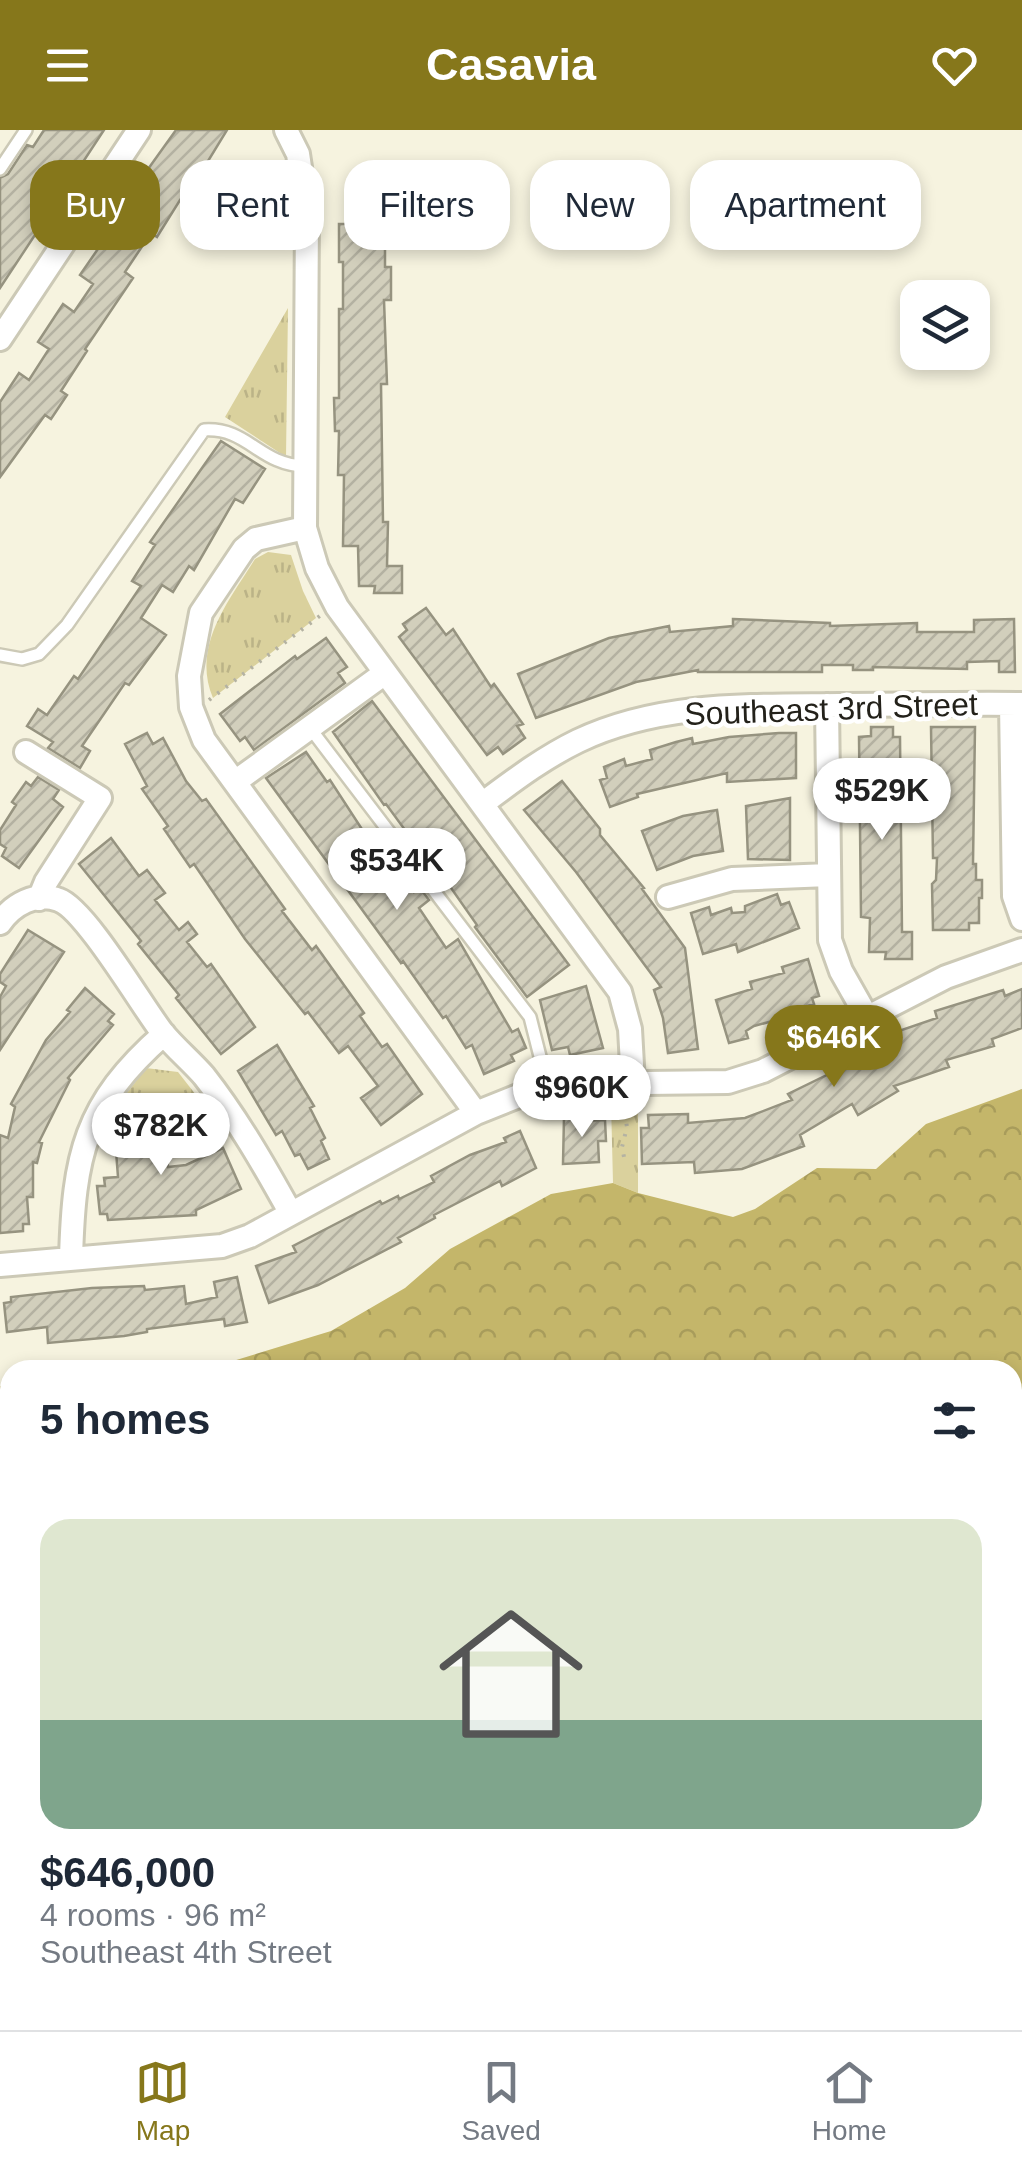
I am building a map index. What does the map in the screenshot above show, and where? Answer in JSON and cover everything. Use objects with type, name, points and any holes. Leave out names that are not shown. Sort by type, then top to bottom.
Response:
[{"type":"street","points":[[0,339],[140,130]]},
{"type":"street","points":[[286,130],[298,154],[307,214],[305,528],[317,568],[336,604],[620,992],[630,1029],[628,1083]]},
{"type":"street","points":[[305,528],[256,538],[244,548],[200,613],[189,676],[194,712],[204,740],[476,1114]]},
{"type":"street","points":[[235,782],[386,673]]},
{"type":"street","points":[[1016,704],[1014,896],[1022,919]]},
{"type":"street","name":"Southeast 3rd Street","points":[[482,804],[526,771],[578,741],[630,722],[696,708],[1016,704]]},
{"type":"street","points":[[827,705],[830,940],[840,971],[867,1017]]},
{"type":"street","points":[[26,752],[100,798],[39,899]]},
{"type":"street","points":[[668,896],[748,877],[828,876]]},
{"type":"street","points":[[0,923],[20,902],[39,899],[60,900],[80,918],[164,1034],[234,1118],[290,1212]]},
{"type":"street","points":[[0,1266],[222,1246],[250,1236],[476,1114],[548,1088],[728,1082],[763,1072],[946,977],[1022,950]]},
{"type":"street","points":[[71,1258],[73,1190],[86,1135],[107,1095],[134,1060],[164,1034]]},
{"type":"lane","points":[[0,169],[26,130]]},
{"type":"lane","points":[[0,655],[22,659],[39,654],[67,625],[204,430],[224,428],[283,466],[305,466]]},
{"type":"lane","points":[[310,728],[530,1017],[548,1088]]},
{"type":"path","points":[[194,712],[336,604]]},
{"type":"path","points":[[626,1162],[622,1147],[627,1131],[622,1112],[628,1083]]},
{"type":"green space","points":[[288,308],[286,457],[225,417]]},
{"type":"green space","points":[[268,552],[291,555],[316,618],[213,698],[207,660],[216,625],[255,559]]},
{"type":"green space","points":[[146,1068],[178,1072],[203,1104],[110,1115]]},
{"type":"green space","points":[[1022,1089],[1022,1360],[236,1360],[331,1331],[405,1288],[450,1249],[551,1194],[613,1183],[733,1217],[755,1209],[817,1168],[876,1169],[926,1124]]},
{"type":"green space","points":[[638,1101],[638,1193],[613,1183],[611,1102]]},
{"type":"building","points":[[44,130],[104,130],[84,160],[30,160],[30,242],[0,288],[0,178],[8,174],[27,145],[33,147]]},
{"type":"building","points":[[176,130],[227,130],[209,160],[180,160],[180,200],[160,232],[160,160],[155,160]]},
{"type":"building","points":[[339,224],[344,224],[344,250],[385,250],[385,267],[391,267],[391,300],[384,300],[387,384],[381,384],[383,522],[388,522],[387,566],[402,566],[402,593],[374,593],[375,586],[359,586],[358,546],[343,546],[344,475],[338,475],[339,431],[335,431],[334,398],[339,398],[339,309],[343,309],[343,262],[339,262]]},
{"type":"building","points":[[97,250],[140,250],[125,272],[133,278],[61,391],[67,395],[51,419],[45,415],[0,477],[0,402],[19,373],[29,380],[49,349],[38,342],[63,304],[74,312],[93,284],[80,275]]},
{"type":"building","points":[[221,441],[265,469],[243,503],[235,499],[194,570],[189,566],[173,592],[162,585],[141,618],[166,635],[129,685],[125,683],[82,746],[90,751],[80,768],[48,748],[53,742],[27,726],[38,709],[47,715],[74,676],[78,679],[141,586],[132,581],[155,545],[150,542]]},
{"type":"building","points":[[426,608],[446,635],[453,629],[491,687],[494,684],[523,724],[517,726],[525,738],[503,754],[498,747],[487,755],[399,637],[407,630],[403,624]]},
{"type":"building","points":[[733,619],[830,626],[917,623],[917,632],[974,632],[974,620],[1014,619],[1015,672],[999,672],[999,661],[967,662],[967,669],[853,670],[853,665],[822,665],[822,672],[698,670],[636,682],[536,718],[518,674],[609,638],[669,626],[670,632],[733,626]]},
{"type":"building","points":[[326,638],[347,667],[338,673],[345,683],[254,750],[245,737],[240,741],[220,714],[295,656],[297,659]]},
{"type":"building","points":[[372,701],[569,965],[527,997],[449,885],[444,889],[435,877],[438,875],[333,732]]},
{"type":"building","points":[[871,727],[893,727],[893,737],[900,737],[902,932],[912,932],[912,959],[885,959],[886,952],[869,952],[870,918],[861,917],[859,737],[871,736]]},
{"type":"building","points":[[931,727],[975,727],[973,864],[976,880],[982,880],[982,898],[979,923],[969,923],[969,930],[933,930],[932,884],[936,880],[937,858],[933,858]]},
{"type":"building","points":[[147,733],[153,744],[163,738],[186,781],[202,801],[206,799],[285,909],[282,911],[312,950],[316,946],[364,1013],[360,1016],[382,1047],[387,1044],[422,1094],[381,1125],[361,1098],[378,1086],[348,1046],[339,1053],[308,1012],[305,1014],[164,829],[168,826],[142,789],[147,786],[125,744]]},
{"type":"building","points":[[796,733],[796,778],[727,782],[727,773],[637,794],[638,797],[610,807],[600,780],[607,778],[604,767],[624,759],[626,766],[652,759],[650,750],[676,742],[692,738],[693,744]]},
{"type":"building","points":[[306,752],[327,782],[330,780],[367,837],[371,834],[414,892],[420,888],[429,900],[419,908],[446,948],[458,939],[512,1032],[518,1029],[526,1048],[511,1055],[514,1061],[484,1074],[472,1045],[466,1048],[266,778]]},
{"type":"building","points":[[38,777],[59,790],[53,799],[63,807],[19,868],[2,856],[6,848],[0,844],[0,830],[26,782],[31,786]]},
{"type":"building","points":[[562,781],[685,948],[698,1049],[668,1053],[654,990],[661,987],[576,872],[524,810]]},
{"type":"building","points":[[790,798],[790,860],[748,859],[746,806]]},
{"type":"building","points":[[717,810],[723,851],[693,856],[657,870],[642,831],[683,816]]},
{"type":"building","points":[[111,838],[139,876],[147,870],[165,893],[155,900],[179,930],[188,922],[197,934],[187,942],[207,967],[211,964],[255,1027],[221,1054],[176,998],[179,995],[138,944],[141,941],[79,864]]},
{"type":"building","points":[[777,894],[781,905],[789,902],[799,928],[738,952],[736,944],[703,954],[691,913],[709,907],[711,915],[731,908],[732,913],[745,912],[745,906]]},
{"type":"building","points":[[28,930],[64,952],[0,1050],[0,997],[6,986],[0,982],[0,974]]},
{"type":"building","points":[[808,959],[819,996],[812,998],[814,1004],[790,1011],[791,1016],[754,1026],[746,1031],[748,1038],[729,1043],[716,1000],[752,989],[750,982],[784,973],[782,967]]},
{"type":"building","points":[[586,986],[603,1048],[570,1055],[568,1047],[552,1050],[540,1000]]},
{"type":"building","points":[[85,988],[114,1014],[108,1021],[113,1025],[68,1078],[39,1142],[42,1143],[37,1163],[33,1162],[33,1197],[27,1197],[29,1224],[23,1224],[23,1231],[0,1233],[0,1135],[8,1138],[15,1107],[11,1104],[46,1040]]},
{"type":"building","points":[[1022,989],[1022,1028],[992,1039],[994,1046],[946,1060],[949,1067],[894,1086],[898,1091],[858,1115],[852,1104],[800,1135],[804,1146],[742,1169],[695,1173],[694,1162],[642,1164],[641,1128],[649,1128],[648,1115],[688,1114],[688,1123],[745,1118],[792,1100],[788,1094],[831,1076],[889,1043],[887,1035],[937,1018],[935,1011],[1003,990],[1005,996]]},
{"type":"building","points":[[277,1045],[314,1106],[310,1108],[325,1138],[321,1141],[329,1159],[308,1169],[300,1154],[295,1156],[282,1131],[276,1135],[238,1071]]},
{"type":"building","points":[[583,1116],[583,1121],[605,1120],[606,1141],[598,1141],[599,1162],[563,1164],[564,1117]]},
{"type":"building","points":[[164,1121],[168,1167],[186,1165],[223,1148],[241,1189],[196,1210],[196,1215],[108,1220],[107,1214],[100,1214],[97,1186],[105,1186],[104,1178],[118,1177],[114,1125]]},
{"type":"building","points":[[520,1131],[536,1168],[502,1186],[500,1181],[434,1215],[435,1218],[398,1238],[401,1242],[318,1285],[269,1303],[256,1266],[296,1252],[293,1246],[380,1201],[382,1204],[398,1196],[399,1199],[434,1182],[431,1176],[470,1155],[506,1142],[504,1138]]},
{"type":"building","points":[[237,1277],[247,1322],[225,1326],[224,1319],[147,1329],[124,1336],[48,1343],[47,1327],[7,1332],[4,1303],[11,1302],[11,1297],[92,1288],[144,1286],[145,1290],[184,1286],[186,1304],[217,1297],[214,1282]]}]
